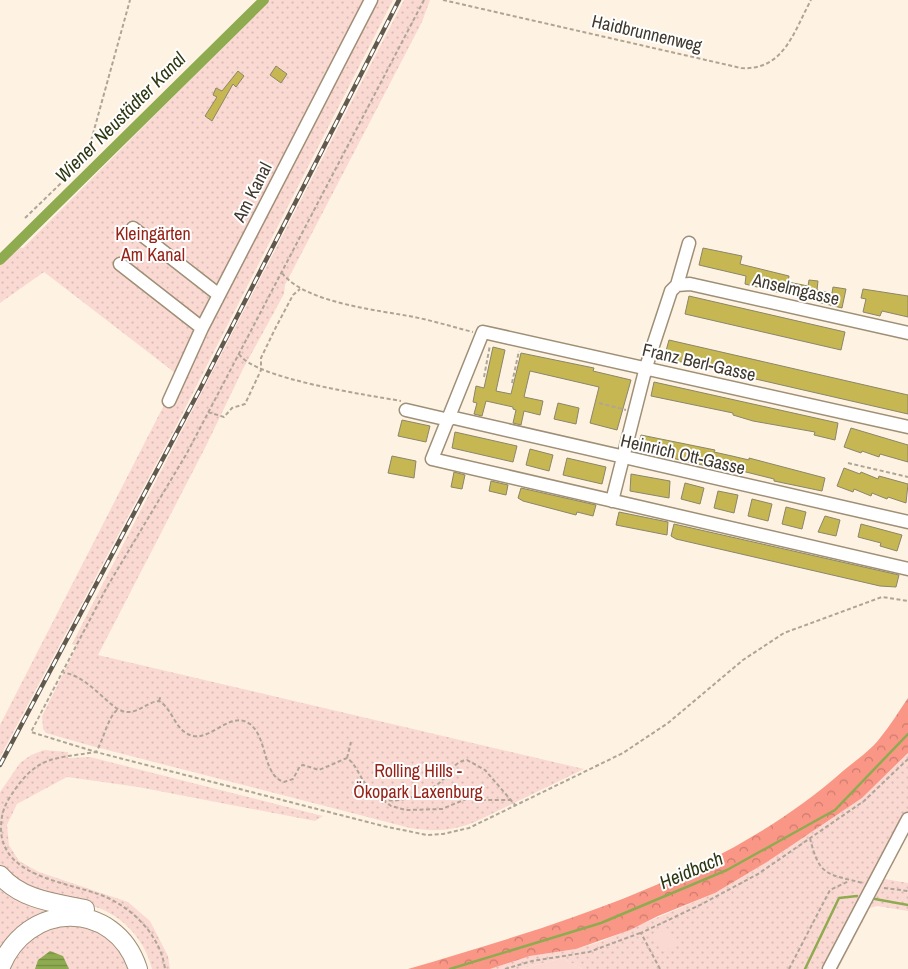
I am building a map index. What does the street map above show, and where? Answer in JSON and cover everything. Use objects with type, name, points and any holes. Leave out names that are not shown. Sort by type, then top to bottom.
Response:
[{"type":"highway","points":[[0,875],[12,886],[36,898],[90,910],[114,921],[138,947],[147,969]]},
{"type":"highway","points":[[0,969],[12,944],[32,926],[59,917],[76,917],[94,921],[115,934],[131,952],[138,969]]},
{"type":"street","name":"Am Kanal","points":[[169,401],[202,328],[371,0]]},
{"type":"street","points":[[133,228],[219,295]]},
{"type":"street","points":[[612,501],[646,367],[671,291],[677,285],[690,243]]},
{"type":"street","points":[[120,264],[202,328]]},
{"type":"street","name":"Anselmgasse","points":[[677,285],[690,284],[908,333]]},
{"type":"street","points":[[489,334],[432,459],[908,569]]},
{"type":"street","name":"Franz Berl-Gasse","points":[[489,334],[646,367],[908,427]]},
{"type":"street","name":"Heinrich Ott-Gasse","points":[[406,406],[450,419],[908,522]]},
{"type":"street","points":[[829,969],[908,819]]},
{"type":"path","points":[[25,218],[86,159],[130,0]]},
{"type":"path","points":[[424,0],[208,412],[61,672],[31,732],[96,752],[417,834],[443,834],[456,832],[516,806],[623,753],[657,732],[742,660],[784,633],[882,597],[908,600]]},
{"type":"path","name":"Haidbrunnenweg","points":[[443,0],[741,68],[756,69],[768,65],[782,53],[811,0]]},
{"type":"path","points":[[282,272],[288,281],[300,289],[353,306],[414,317],[475,333],[489,334],[484,377]]},
{"type":"path","points":[[208,412],[224,417],[232,408],[245,404],[261,370],[261,358],[290,301],[300,289]]},
{"type":"path","points":[[512,383],[521,341]]},
{"type":"path","points":[[238,354],[248,365],[261,370],[406,406]]},
{"type":"path","points":[[599,403],[636,412]]},
{"type":"path","points":[[848,463],[908,477]]},
{"type":"path","points":[[61,672],[86,681],[118,709],[133,712],[152,702],[159,701]]},
{"type":"path","points":[[159,701],[161,695]]},
{"type":"path","points":[[159,701],[168,710],[181,730],[190,735],[199,737],[208,735],[236,720],[250,724],[259,737],[271,770],[278,780],[284,782],[293,779],[300,766],[300,761]]},
{"type":"path","points":[[1,839],[1,822],[4,807],[30,772],[46,760],[96,752],[104,739],[109,719],[118,709]]},
{"type":"path","points":[[350,742],[347,758],[365,786],[391,806],[406,810],[442,809],[471,797],[484,800],[512,800]]},
{"type":"path","points":[[300,766],[308,765],[319,770],[347,758]]},
{"type":"path","points":[[505,969],[532,961],[589,952],[641,932],[702,904],[758,874],[864,801],[908,759]]},
{"type":"path","points":[[381,798],[388,800],[401,799],[432,788],[446,777],[457,763],[467,760],[479,765],[516,806]]},
{"type":"path","points":[[810,838],[814,853],[822,869],[834,878],[908,892]]},
{"type":"path","points":[[789,969],[830,890],[850,880]]},
{"type":"path","points":[[641,932],[660,969]]},
{"type":"green space","name":"Kleingärten Am Kanal","points":[[269,0],[393,0],[174,430],[0,757],[0,725],[164,405],[171,404],[183,379],[44,272],[0,303],[0,254],[9,245],[23,248]]},
{"type":"green space","name":"Rolling Hills - Ökopark Laxenburg","points":[[404,0],[430,0],[422,22],[285,285],[284,294],[243,369],[206,446],[98,655],[584,769],[477,821],[452,829],[436,830],[410,828],[46,733],[43,729],[42,716],[77,646],[72,644]]},
{"type":"green space","points":[[908,698],[908,753],[862,798],[767,862],[715,893],[658,916],[630,930],[576,949],[530,956],[490,969],[408,969],[580,915],[637,893],[693,868],[746,840],[797,808],[867,752],[884,733]]},
{"type":"green space","points":[[44,750],[68,752],[68,758],[90,757],[323,816],[315,821],[138,787],[67,777],[17,804],[7,825],[9,845],[19,861],[39,872],[128,902],[150,921],[168,956],[170,969],[152,969],[140,941],[119,919],[94,906],[35,893],[19,883],[0,866],[0,792],[20,763],[31,755]]},
{"type":"green space","points":[[908,753],[908,835],[885,879],[908,883],[908,911],[877,906],[870,908],[838,969],[582,969],[563,958],[521,969],[490,969],[530,956],[576,949],[602,941],[715,893],[767,862],[862,798]]},
{"type":"green space","points":[[0,882],[73,912],[0,956]]},
{"type":"green space","points":[[76,921],[112,937],[133,969],[7,969],[12,957],[37,929]]},
{"type":"green space","points":[[667,928],[677,943],[664,951],[654,937]]},
{"type":"green space","points":[[563,958],[582,969],[521,969]]},
{"type":"shaded area","points":[[50,951],[63,956],[69,969],[35,969],[38,960]]},
{"type":"building","points":[[276,66],[287,74],[281,83],[270,75]]},
{"type":"building","points":[[238,71],[244,76],[236,87],[233,84],[212,121],[205,116],[217,97],[213,95],[216,88],[222,91]]},
{"type":"building","points":[[703,248],[742,256],[740,264],[789,276],[788,282],[808,286],[809,280],[818,281],[817,290],[832,293],[833,287],[846,289],[842,308],[745,284],[746,276],[699,265]]},
{"type":"building","points":[[863,289],[908,296],[908,317],[882,311],[880,316],[863,312],[866,299],[861,298]]},
{"type":"building","points":[[689,296],[845,332],[841,350],[685,314]]},
{"type":"building","points":[[669,340],[908,395],[908,414],[664,358]]},
{"type":"building","points":[[493,347],[505,350],[496,391],[511,394],[521,353],[594,368],[593,371],[631,380],[617,430],[590,423],[599,387],[530,371],[524,397],[543,401],[540,415],[524,411],[521,425],[513,423],[516,410],[513,407],[486,401],[482,416],[474,414],[477,403],[473,402],[476,386],[484,388]]},
{"type":"building","points":[[654,382],[838,423],[835,440],[814,435],[815,432],[753,421],[733,415],[733,413],[651,396]]},
{"type":"building","points":[[558,403],[579,408],[576,424],[554,419]]},
{"type":"building","points":[[402,420],[430,426],[426,442],[398,436]]},
{"type":"building","points":[[851,428],[908,445],[908,462],[880,454],[879,457],[862,451],[861,453],[844,447]]},
{"type":"building","points":[[455,432],[517,446],[513,462],[452,448]]},
{"type":"building","points":[[641,435],[715,450],[714,452],[749,460],[749,458],[825,478],[822,491],[774,481],[774,479],[738,470],[737,473],[637,450]]},
{"type":"building","points":[[530,449],[553,455],[549,471],[526,465]]},
{"type":"building","points":[[392,456],[416,461],[414,478],[388,473]]},
{"type":"building","points":[[567,458],[606,467],[602,484],[563,475]]},
{"type":"building","points":[[844,468],[878,479],[879,476],[908,484],[906,503],[888,497],[887,499],[872,493],[871,496],[854,489],[853,492],[837,486]]},
{"type":"building","points":[[454,472],[465,475],[462,489],[451,487]]},
{"type":"building","points":[[631,474],[670,481],[669,498],[630,491]]},
{"type":"building","points":[[491,481],[508,485],[506,495],[489,491]]},
{"type":"building","points":[[685,483],[704,488],[700,504],[681,499]]},
{"type":"building","points":[[521,488],[596,505],[593,516],[577,512],[576,515],[523,501],[518,498]]},
{"type":"building","points":[[718,491],[738,495],[734,513],[714,508]]},
{"type":"building","points":[[752,499],[772,504],[768,521],[748,516]]},
{"type":"building","points":[[786,507],[806,512],[802,529],[782,524]]},
{"type":"building","points":[[619,512],[668,522],[667,535],[616,525]]},
{"type":"building","points":[[825,516],[840,520],[836,536],[818,532]]},
{"type":"building","points":[[674,524],[899,575],[896,587],[880,586],[676,539],[671,536]]},
{"type":"building","points":[[861,524],[902,535],[897,551],[880,546],[881,543],[858,537]]},
{"type":"waterway","name":"Wiener Neustädter Kanal","points":[[0,260],[264,0]]},
{"type":"waterway","name":"Heidbach","points":[[450,969],[601,923],[727,870],[835,810],[908,734]]},
{"type":"waterway","points":[[805,969],[839,898],[857,896]]},
{"type":"waterway","points":[[875,899],[908,905]]},
{"type":"railway","points":[[0,765],[199,391],[399,0]]}]
